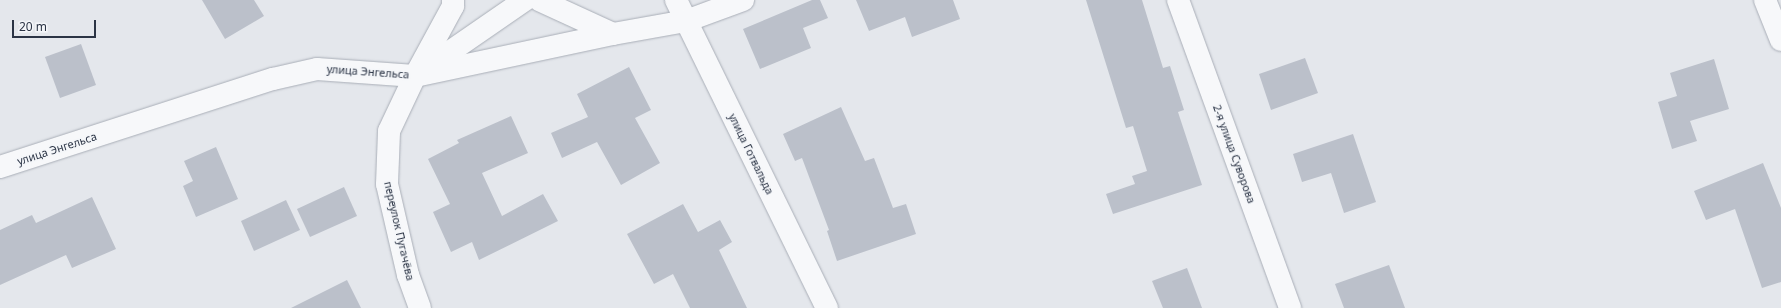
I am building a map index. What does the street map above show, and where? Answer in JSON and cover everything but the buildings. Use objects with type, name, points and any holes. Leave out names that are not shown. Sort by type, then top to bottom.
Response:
[{"type":"street","name":"переулок Пугачёва","points":[[420,308],[408,275],[387,184],[389,131],[415,76],[453,6],[453,0]]},
{"type":"street","points":[[415,76],[525,0]]},
{"type":"street","points":[[539,0],[612,34]]},
{"type":"street","name":"улица Готвальда","points":[[676,0],[827,308]]},
{"type":"street","name":"улица Энгельса","points":[[0,168],[274,79],[317,69],[415,76],[612,34],[686,21],[743,0]]},
{"type":"street","name":"2-я улица Суворова","points":[[1178,0],[1290,308]]},
{"type":"street","points":[[1765,0],[1781,40]]}]
